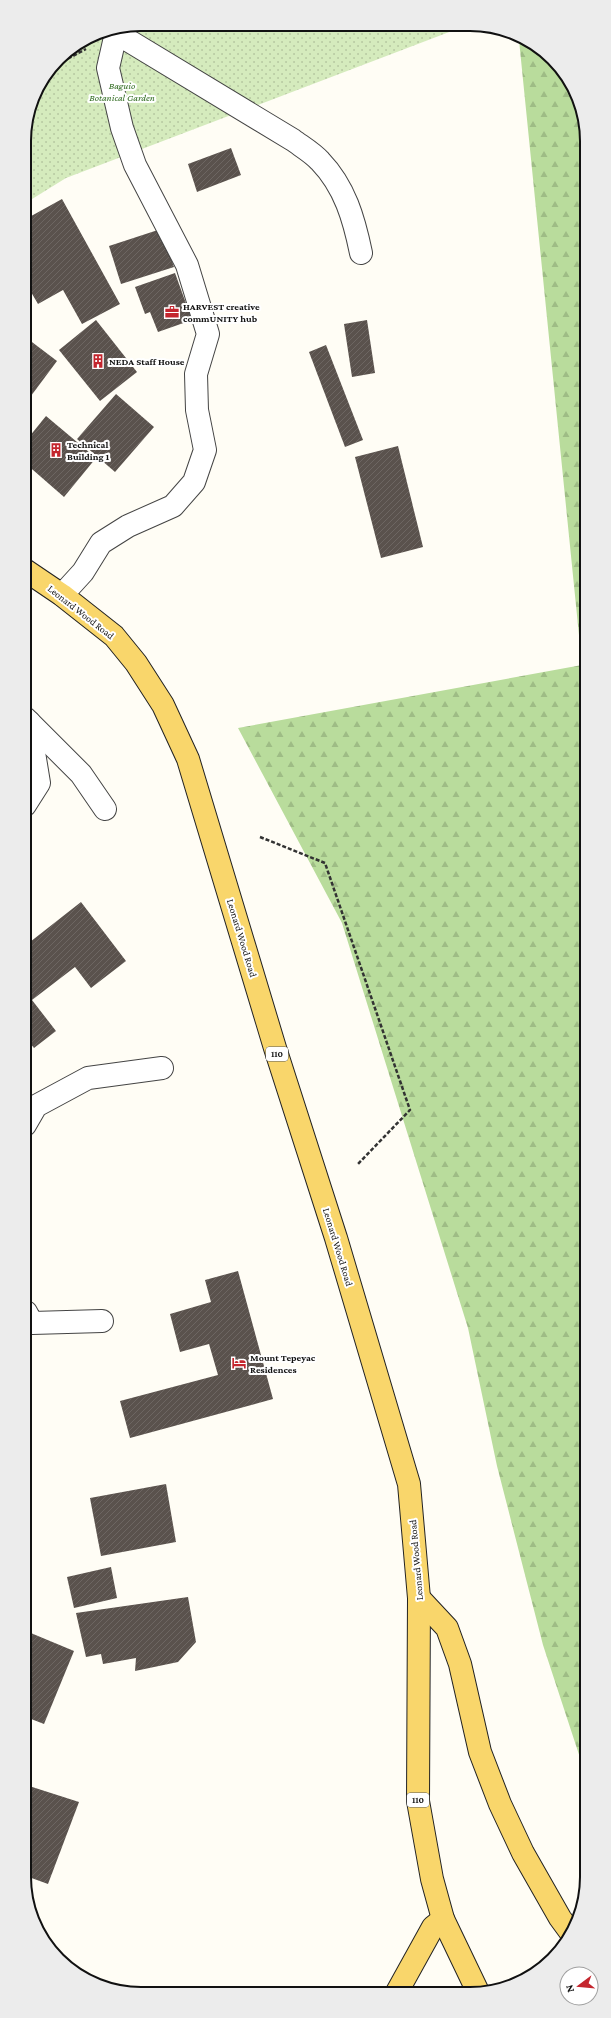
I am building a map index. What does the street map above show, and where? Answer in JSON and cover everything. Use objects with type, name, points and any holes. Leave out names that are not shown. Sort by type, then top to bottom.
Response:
[{"type":"main road","name":"Leonard Wood Road","points":[[31,574],[62,595],[114,636],[136,663],[163,706],[188,759],[275,1048],[338,1245],[409,1484],[420,1598],[418,1800],[432,1879],[443,1919],[476,1987]]},
{"type":"main road","points":[[420,1598],[447,1628],[460,1664],[480,1752],[500,1804],[523,1853],[560,1918],[567,1928]]},
{"type":"main road","points":[[400,1987],[433,1927],[443,1919]]},
{"type":"street","points":[[62,595],[82,572],[101,542],[128,526],[173,506],[194,482],[206,450],[197,410],[196,374],[208,334],[187,264],[135,165],[122,128],[108,68],[116,34]]},
{"type":"street","points":[[117,34],[293,140],[320,160],[341,187],[354,221],[361,253]]},
{"type":"street","points":[[31,724],[81,774],[106,809]]},
{"type":"street","points":[[31,741],[39,783],[31,796]]},
{"type":"street","points":[[31,1115],[36,1106],[88,1078],[162,1068]]},
{"type":"street","points":[[31,1321],[32,1323],[102,1321]]},
{"type":"path","points":[[260,837],[325,863],[410,1110],[356,1165]]},
{"type":"green space","name":"Baguio Botanical Garden","points":[[134,31],[452,31],[66,178],[31,200],[31,134],[35,112],[42,92],[58,68],[68,58],[99,39],[119,33]]},
{"type":"green space","points":[[519,43],[548,63],[569,92],[578,119],[580,134],[580,645]]},
{"type":"green space","points":[[580,665],[580,1758],[543,1645],[497,1466],[468,1328],[342,923],[238,728]]},
{"type":"building","points":[[231,148],[241,175],[197,192],[188,164]]},
{"type":"building","points":[[62,199],[120,304],[82,324],[63,290],[38,304],[31,292],[31,216]]},
{"type":"building","points":[[161,229],[174,267],[121,284],[109,246]]},
{"type":"building","points":[[175,273],[192,320],[158,332],[150,312],[145,314],[135,287]]},
{"type":"building","name":"NEDA Staff House","points":[[96,320],[137,372],[100,401],[59,350]]},
{"type":"building","points":[[367,320],[375,373],[352,377],[344,324]]},
{"type":"building","points":[[31,341],[57,361],[31,396]]},
{"type":"building","points":[[326,345],[363,440],[345,447],[309,352]]},
{"type":"building","points":[[116,394],[154,427],[115,472],[77,439]]},
{"type":"building","name":"Technical Building 1","points":[[46,416],[96,458],[64,497],[31,468],[31,435]]},
{"type":"building","points":[[398,446],[423,547],[381,558],[355,457]]},
{"type":"building","points":[[81,902],[126,961],[91,988],[75,967],[32,1000],[56,1031],[34,1048],[31,1044],[31,941]]},
{"type":"building","name":"Mount Tepeyac Residences","points":[[238,1271],[273,1399],[130,1438],[120,1401],[218,1375],[209,1344],[180,1352],[170,1314],[211,1302],[205,1280]]},
{"type":"building","points":[[166,1484],[176,1542],[101,1556],[90,1498]]},
{"type":"building","points":[[111,1567],[117,1598],[74,1608],[67,1577]]},
{"type":"building","points":[[188,1597],[196,1642],[178,1662],[135,1671],[136,1658],[103,1664],[101,1654],[86,1657],[76,1613]]},
{"type":"building","points":[[31,1633],[74,1651],[44,1724],[31,1719]]},
{"type":"building","points":[[31,1787],[79,1802],[48,1884],[31,1878]]},
{"type":"place","name":"HARVEST creative commUNITY hub","points":[[172,312]]},
{"type":"place","name":"NEDA Staff House","points":[[98,361]]},
{"type":"place","name":"Technical Building 1","points":[[56,450]]},
{"type":"place","name":"Mount Tepeyac Residences","points":[[239,1363]]}]
